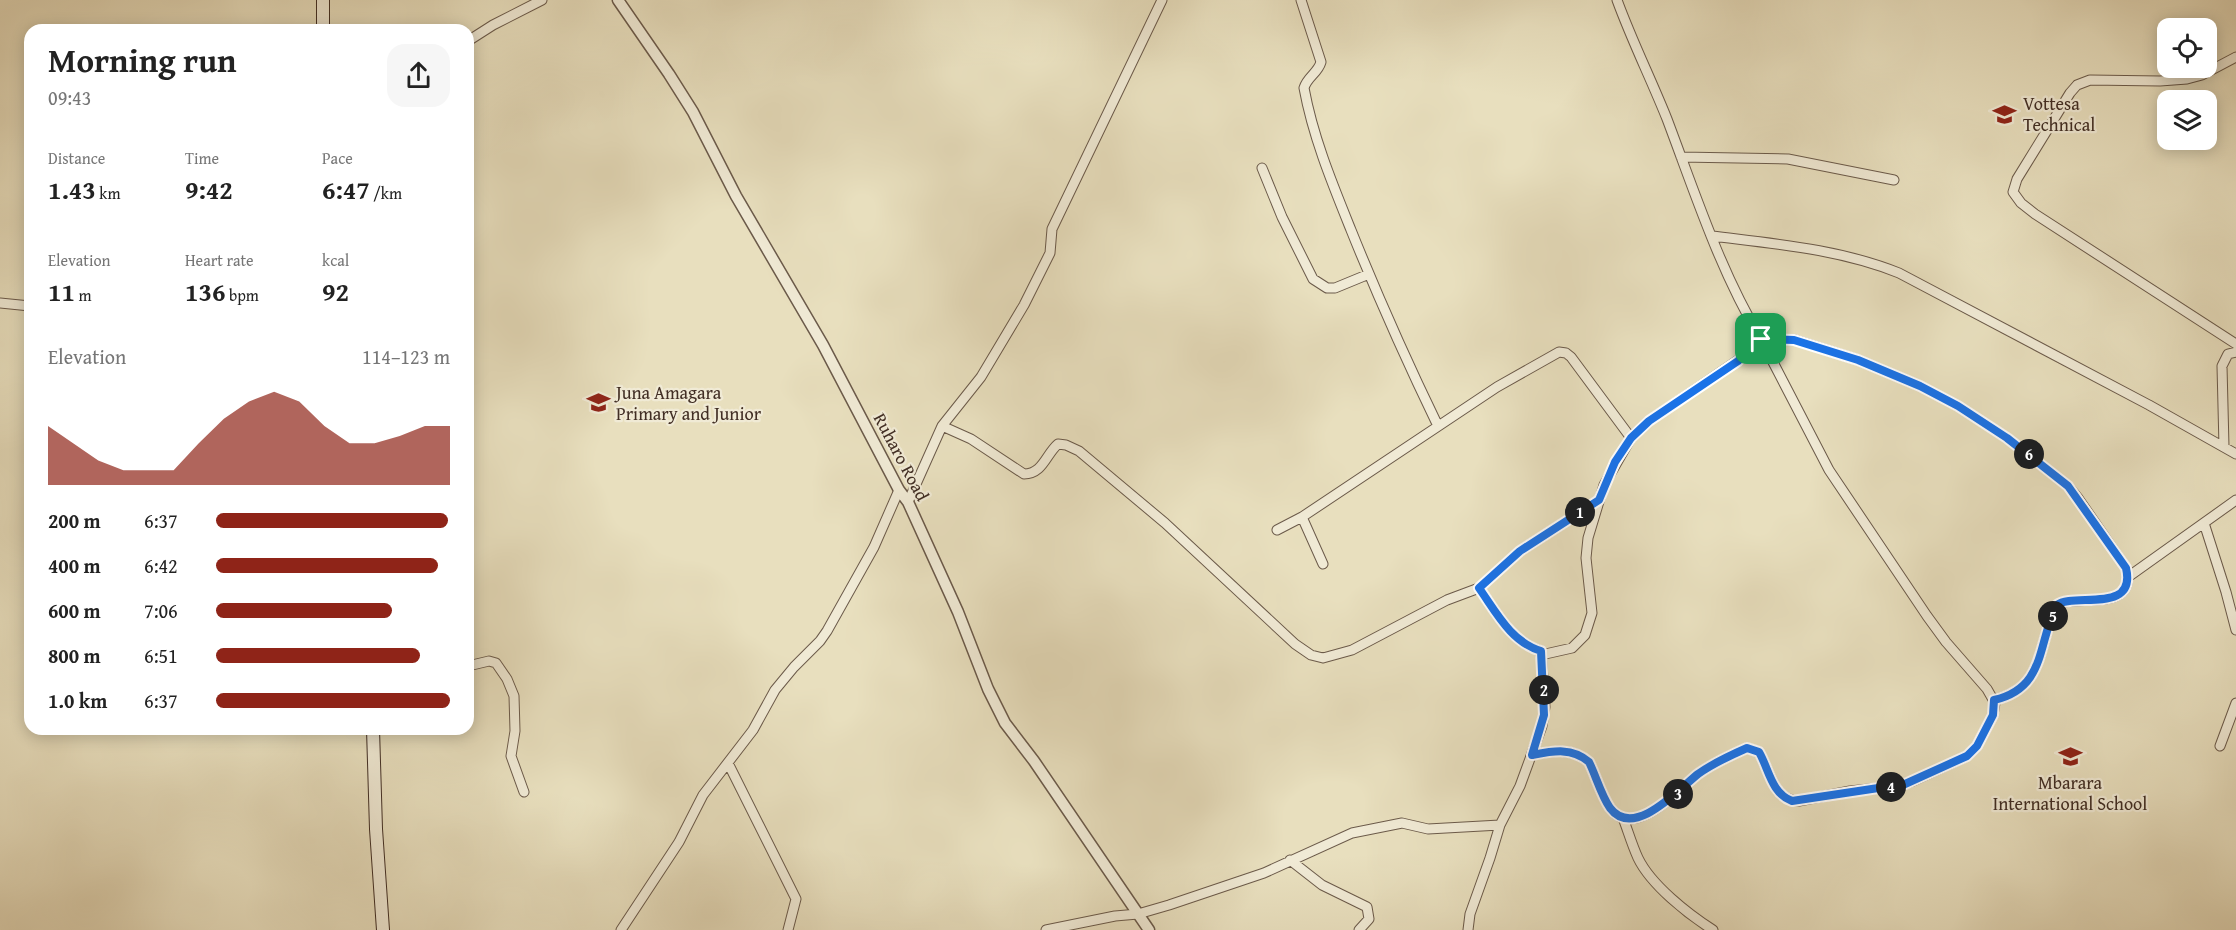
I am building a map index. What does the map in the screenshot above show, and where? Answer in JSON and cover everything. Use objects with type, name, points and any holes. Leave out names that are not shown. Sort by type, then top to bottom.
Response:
[{"type":"main road","points":[[323,0],[323,24]]},
{"type":"main road","points":[[373,735],[376,829],[383,930]]},
{"type":"street","points":[[474,37],[542,0]]},
{"type":"street","name":"Ruharo Road","points":[[618,0],[693,112],[736,196],[823,345],[899,490],[908,502],[1005,723],[1040,769],[1149,930]]},
{"type":"street","points":[[908,502],[942,426],[981,377],[1024,305],[1050,253],[1052,229],[1162,0]]},
{"type":"street","points":[[1301,0],[1321,62],[1304,87],[1320,151],[1392,330],[1438,426]]},
{"type":"street","points":[[1617,0],[1712,236],[1738,294],[1829,470],[1927,616],[1994,700],[1993,715],[1973,752],[1905,784],[1792,801],[1780,794],[1775,787],[1759,752],[1747,748],[1699,774],[1663,804],[1636,818],[1623,818]]},
{"type":"street","points":[[2236,57],[2202,75],[2187,79],[2090,80],[2077,85],[2017,179],[2013,192],[2020,203],[2035,214],[2236,345]]},
{"type":"street","points":[[1681,157],[1788,159],[1894,180]]},
{"type":"street","points":[[1262,168],[1282,217],[1313,279],[1328,288],[1335,288],[1369,274]]},
{"type":"street","points":[[1712,236],[1822,250],[1892,270],[2054,354],[2236,454]]},
{"type":"street","points":[[0,303],[24,305]]},
{"type":"street","points":[[1541,655],[1572,648],[1586,635],[1592,613],[1587,548],[1590,528],[1615,462],[1631,438],[1649,421],[1738,361],[1761,339],[1794,340],[1858,360],[1920,386],[1958,406],[2007,438],[2068,486],[2126,568],[2128,577],[2126,586],[2118,594],[2098,601],[2060,602],[2055,609],[2039,661],[2032,675],[2015,692],[1994,700]]},
{"type":"street","points":[[1277,530],[1302,516],[1497,387],[1559,352],[1571,357],[1631,438]]},
{"type":"street","points":[[2224,447],[2222,366],[2228,354],[2236,352]]},
{"type":"street","points":[[942,426],[971,439],[1024,474],[1035,471],[1042,465],[1058,444],[1079,451],[1165,523],[1295,644],[1311,655],[1323,658],[1352,650],[1447,600],[1479,588],[1520,551],[1599,500]]},
{"type":"street","points":[[621,930],[672,854],[704,795],[753,730],[775,690],[827,631],[874,547],[899,490]]},
{"type":"street","points":[[2128,577],[2236,500]]},
{"type":"street","points":[[1302,516],[1323,564]]},
{"type":"street","points":[[2204,524],[2236,630]]},
{"type":"street","points":[[1467,930],[1470,914],[1500,825],[1520,786],[1544,715],[1541,651],[1523,642],[1505,626],[1479,588]]},
{"type":"street","points":[[474,665],[489,661],[496,663],[507,679],[514,696],[516,712],[510,756],[524,792]]},
{"type":"street","points":[[2220,746],[2236,703]]},
{"type":"street","points":[[1532,755],[1562,751],[1574,752],[1589,762],[1610,808],[1623,818],[1645,870],[1688,912],[1713,930]]},
{"type":"street","points":[[728,763],[796,900],[788,930]]},
{"type":"street","points":[[1046,930],[1115,916],[1138,914],[1264,873],[1352,833],[1402,823],[1428,829],[1500,825]]},
{"type":"street","points":[[1290,860],[1322,885],[1367,907],[1369,919],[1359,930]]},
{"type":"place","name":"Vottesa Technical","points":[[2005,114]]},
{"type":"place","name":"Juna Amagara Primary and Junior","points":[[598,403]]},
{"type":"place","name":"Mbarara International School","points":[[2070,757]]},
{"type":"route","points":[[1761,339],[1794,340],[1858,360],[1939,395],[2007,438],[2057,476],[2078,498],[2126,568],[2128,577],[2126,586],[2118,594],[2098,601],[2060,602],[2055,609],[2039,661],[2032,675],[2021,688],[1994,700],[1993,715],[1973,752],[1913,781],[1889,787],[1792,801],[1786,799],[1775,787],[1759,752],[1747,748],[1699,774],[1663,804],[1636,818],[1623,818],[1610,808],[1589,762],[1583,757],[1574,752],[1562,751],[1532,755],[1545,707],[1541,651],[1532,648],[1505,626],[1479,588],[1520,551],[1599,500],[1615,462],[1631,438],[1649,421],[1738,361],[1761,339]]}]
